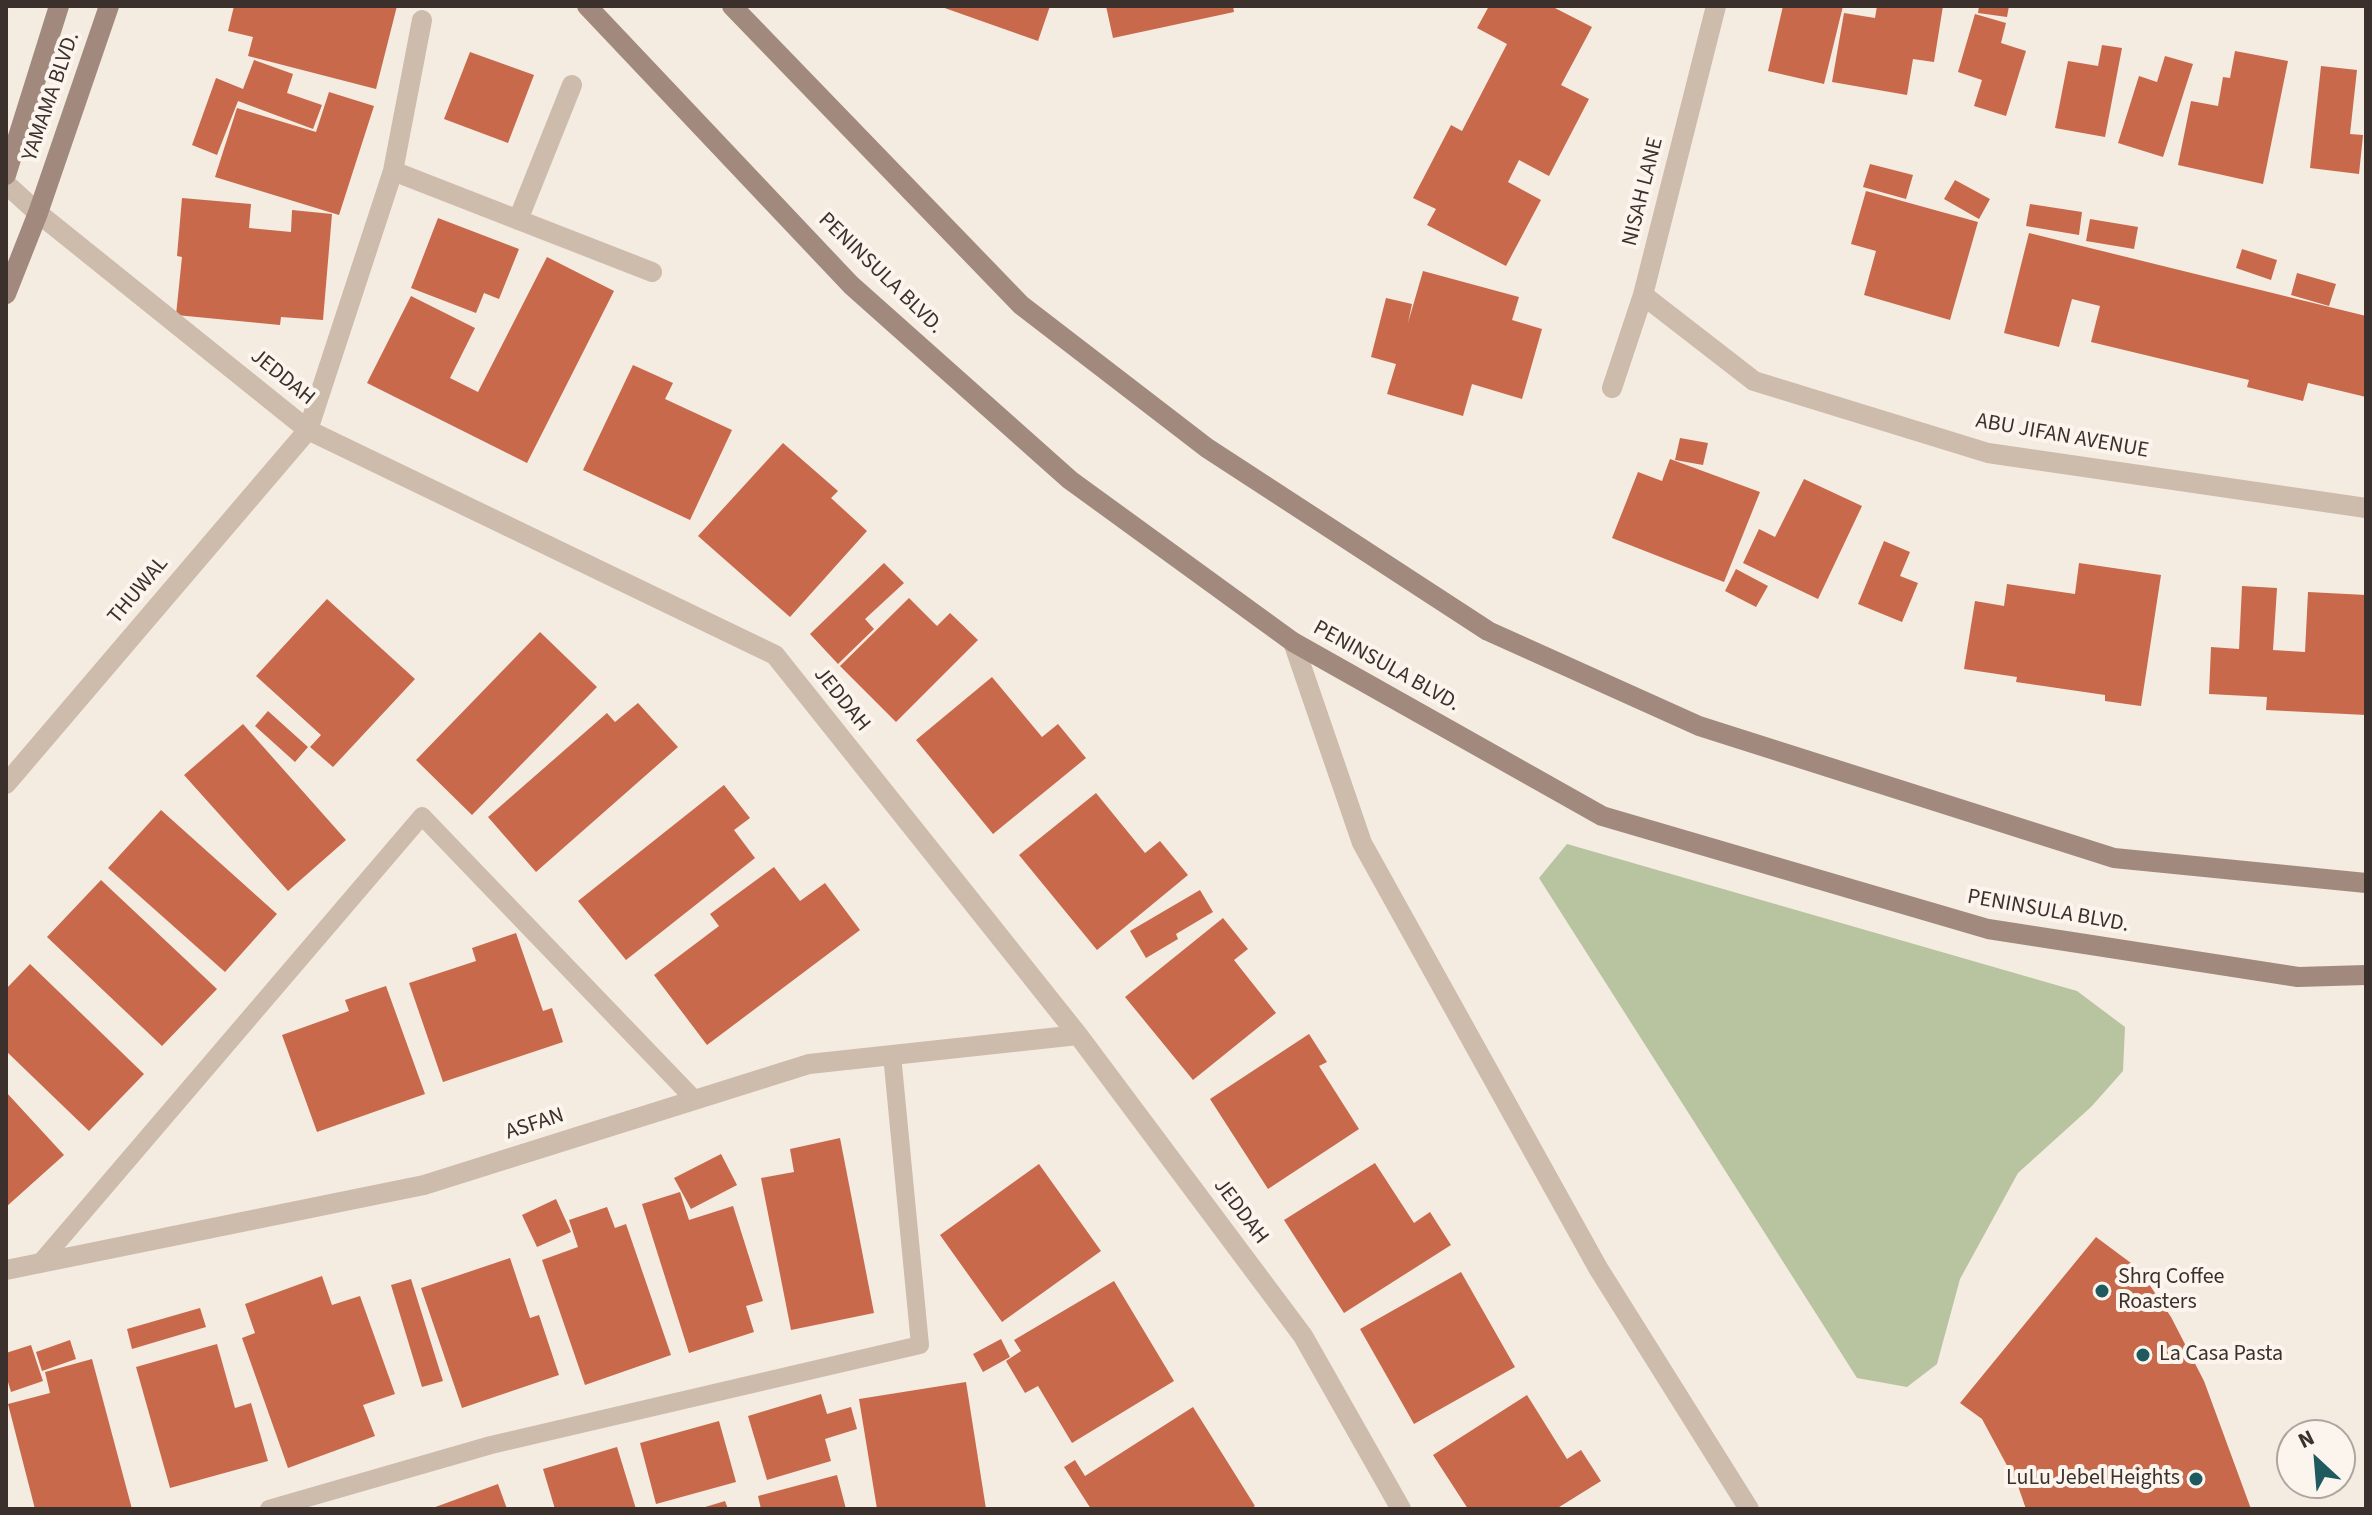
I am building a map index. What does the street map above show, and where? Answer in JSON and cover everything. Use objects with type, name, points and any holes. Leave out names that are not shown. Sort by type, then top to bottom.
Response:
[{"type":"main road","name":"YAMAMA BLVD.","points":[[6,175],[59,6]]},
{"type":"main road","name":"YAMAMA BLVD.","points":[[6,294],[38,213],[109,6]]},
{"type":"main road","name":"PENINSULA BLVD.","points":[[587,6],[851,285],[1070,480],[1293,642],[1602,816],[1988,929],[2298,977],[2366,975]]},
{"type":"main road","points":[[732,6],[1021,305],[1207,448],[1488,631],[1699,726],[2114,858],[2366,883]]},
{"type":"street","name":"NISAH LANE","points":[[1612,388],[1643,295],[1716,6]]},
{"type":"street","points":[[308,430],[393,171],[422,20]]},
{"type":"street","points":[[518,220],[572,85]]},
{"type":"street","points":[[393,171],[652,272]]},
{"type":"street","name":"JEDDAH","points":[[6,184],[308,430],[775,655],[1078,1035],[1303,1336],[1401,1509]]},
{"type":"street","name":"ABU JIFAN AVENUE","points":[[1643,295],[1754,381],[1988,453],[2366,508]]},
{"type":"street","name":"THUWAL","points":[[6,784],[308,430]]},
{"type":"street","points":[[1293,642],[1362,843],[1598,1268],[1749,1509]]},
{"type":"street","name":"ASFAN","points":[[6,1270],[424,1185],[809,1064],[1078,1035]]},
{"type":"lane","points":[[40,1263],[422,816],[695,1100]]},
{"type":"lane","points":[[269,1509],[491,1445],[920,1345],[892,1055]]},
{"type":"green space","points":[[1567,844],[2077,991],[2125,1027],[2123,1071],[2091,1107],[2018,1173],[1960,1279],[1937,1364],[1907,1387],[1857,1378],[1539,878]]},
{"type":"building","points":[[234,6],[397,6],[376,89],[248,56],[253,37],[228,31]]},
{"type":"building","points":[[939,6],[1050,6],[1038,41]]},
{"type":"building","points":[[1106,6],[1233,6],[1234,12],[1113,38]]},
{"type":"building","points":[[1489,6],[1551,6],[1592,27],[1561,85],[1589,99],[1549,176],[1519,160],[1508,182],[1541,200],[1506,266],[1427,225],[1436,209],[1413,198],[1451,125],[1462,131],[1507,44],[1477,28]]},
{"type":"building","points":[[1783,6],[1843,6],[1824,84],[1768,71]]},
{"type":"building","points":[[1877,6],[1943,6],[1934,62],[1913,59],[1907,95],[1832,82],[1844,13],[1875,18]]},
{"type":"building","points":[[1979,6],[2009,6],[2007,17],[1978,13]]},
{"type":"building","points":[[1975,14],[2006,23],[2001,43],[2026,51],[2006,116],[1974,106],[1982,80],[1958,72]]},
{"type":"building","points":[[2102,45],[2122,48],[2105,137],[2055,128],[2068,61],[2098,66]]},
{"type":"building","points":[[2235,51],[2288,61],[2263,184],[2178,165],[2191,101],[2218,106],[2223,77],[2230,78]]},
{"type":"building","points":[[470,52],[534,75],[508,143],[444,119]]},
{"type":"building","points":[[2165,56],[2193,64],[2163,157],[2118,143],[2139,76],[2157,82]]},
{"type":"building","points":[[254,60],[293,74],[287,93],[322,105],[313,129],[238,101],[217,155],[192,145],[216,78],[243,89]]},
{"type":"building","points":[[2321,66],[2357,70],[2350,134],[2363,135],[2359,174],[2310,168]]},
{"type":"building","points":[[329,92],[374,106],[339,215],[215,177],[237,108],[316,132]]},
{"type":"building","points":[[1870,164],[1913,175],[1906,199],[1863,187]]},
{"type":"building","points":[[1955,180],[1990,199],[1979,219],[1944,199]]},
{"type":"building","points":[[1866,191],[1978,222],[1950,320],[1864,295],[1876,251],[1851,244]]},
{"type":"building","points":[[182,198],[251,204],[249,228],[291,232],[292,210],[332,214],[323,320],[281,317],[280,325],[176,315],[182,257],[177,256]]},
{"type":"building","points":[[2030,204],[2082,212],[2079,235],[2026,226]]},
{"type":"building","points":[[438,218],[519,249],[499,299],[484,293],[476,313],[411,288]]},
{"type":"building","points":[[2090,219],[2138,227],[2134,249],[2086,241]]},
{"type":"building","points":[[2029,233],[2366,316],[2366,397],[2308,383],[2303,401],[2247,387],[2249,380],[2091,342],[2100,306],[2072,299],[2059,347],[2004,333]]},
{"type":"building","points":[[2242,249],[2277,260],[2271,280],[2236,268]]},
{"type":"building","points":[[547,257],[614,291],[527,463],[367,383],[411,296],[475,328],[450,378],[478,392]]},
{"type":"building","points":[[1423,271],[1519,297],[1512,320],[1542,329],[1522,399],[1472,384],[1463,416],[1387,394],[1396,364],[1371,357],[1386,298],[1412,304],[1408,323]]},
{"type":"building","points":[[2297,273],[2336,284],[2329,306],[2291,295]]},
{"type":"building","points":[[633,365],[673,383],[665,399],[732,430],[690,520],[583,470]]},
{"type":"building","points":[[1680,438],[1708,443],[1703,465],[1675,460]]},
{"type":"building","points":[[783,443],[838,491],[831,498],[867,531],[790,617],[698,536]]},
{"type":"building","points":[[1670,459],[1760,492],[1724,582],[1612,538],[1638,472],[1662,481]]},
{"type":"building","points":[[1804,479],[1862,506],[1818,599],[1743,563],[1759,529],[1775,537]]},
{"type":"building","points":[[1884,541],[1910,552],[1900,576],[1918,583],[1902,622],[1858,604]]},
{"type":"building","points":[[884,563],[904,583],[865,619],[874,629],[838,664],[810,634]]},
{"type":"building","points":[[2079,563],[2161,575],[2141,706],[2105,701],[2105,695],[2016,682],[2017,677],[1964,669],[1975,601],[2004,606],[2007,584],[2075,594]]},
{"type":"building","points":[[1736,569],[1768,586],[1756,607],[1725,591]]},
{"type":"building","points":[[2242,586],[2277,588],[2273,650],[2305,652],[2308,592],[2366,595],[2366,715],[2266,710],[2267,697],[2209,694],[2211,647],[2239,649]]},
{"type":"building","points":[[909,598],[937,626],[950,613],[978,640],[896,722],[840,666]]},
{"type":"building","points":[[327,599],[415,679],[333,767],[310,747],[321,735],[256,676]]},
{"type":"building","points":[[540,632],[597,687],[472,815],[416,760]]},
{"type":"building","points":[[992,677],[1042,737],[1058,724],[1086,758],[993,834],[916,740]]},
{"type":"building","points":[[638,703],[678,747],[536,872],[488,817],[607,713],[615,722]]},
{"type":"building","points":[[268,711],[308,747],[295,762],[255,726]]},
{"type":"building","points":[[243,724],[346,840],[288,891],[184,775]]},
{"type":"building","points":[[724,785],[750,818],[734,830],[755,858],[626,960],[578,901]]},
{"type":"building","points":[[1096,793],[1145,853],[1160,841],[1188,875],[1097,950],[1019,855]]},
{"type":"building","points":[[161,810],[277,914],[225,972],[108,868]]},
{"type":"building","points":[[774,867],[800,901],[825,883],[860,930],[707,1045],[654,975],[719,926],[710,914]]},
{"type":"building","points":[[101,880],[217,989],[162,1046],[47,937]]},
{"type":"building","points":[[1200,890],[1213,912],[1176,934],[1178,939],[1146,958],[1130,931]]},
{"type":"building","points":[[1223,918],[1248,949],[1234,960],[1276,1013],[1193,1080],[1125,997]]},
{"type":"building","points":[[516,933],[543,1011],[552,1008],[563,1042],[443,1082],[409,983],[476,961],[472,948]]},
{"type":"building","points":[[30,964],[144,1074],[89,1131],[6,1051],[6,989]]},
{"type":"building","points":[[386,986],[425,1094],[317,1132],[282,1035],[349,1011],[345,1000]]},
{"type":"building","points":[[1309,1034],[1327,1062],[1319,1066],[1359,1129],[1268,1189],[1210,1099]]},
{"type":"building","points":[[6,1092],[64,1155],[6,1207]]},
{"type":"building","points":[[840,1138],[874,1313],[791,1330],[761,1178],[794,1172],[790,1149]]},
{"type":"building","points":[[721,1154],[737,1185],[691,1209],[674,1178]]},
{"type":"building","points":[[1375,1163],[1414,1223],[1430,1212],[1451,1245],[1344,1313],[1284,1220]]},
{"type":"building","points":[[1039,1164],[1101,1251],[1002,1322],[940,1235]]},
{"type":"building","points":[[680,1192],[689,1220],[733,1206],[763,1301],[746,1306],[754,1332],[689,1353],[642,1204]]},
{"type":"building","points":[[556,1199],[571,1232],[537,1247],[522,1215]]},
{"type":"building","points":[[607,1207],[615,1228],[626,1224],[671,1355],[585,1385],[542,1260],[578,1247],[569,1220]]},
{"type":"building","points":[[2096,1237],[2139,1269],[2171,1317],[2204,1381],[2251,1509],[2026,1509],[2018,1486],[1982,1419],[1960,1403]]},
{"type":"building","points":[[510,1258],[530,1318],[539,1315],[559,1375],[462,1408],[421,1288]]},
{"type":"building","points":[[1461,1272],[1515,1367],[1414,1424],[1360,1329]]},
{"type":"building","points":[[322,1276],[332,1305],[360,1296],[395,1394],[363,1405],[375,1436],[288,1468],[242,1338],[255,1333],[245,1304]]},
{"type":"building","points":[[411,1279],[443,1381],[422,1387],[391,1285]]},
{"type":"building","points":[[1114,1281],[1174,1381],[1072,1443],[1038,1386],[1025,1393],[1006,1361],[1021,1351],[1014,1340]]},
{"type":"building","points":[[200,1308],[206,1327],[132,1349],[127,1329]]},
{"type":"building","points":[[1001,1339],[1010,1357],[983,1372],[973,1354]]},
{"type":"building","points":[[70,1340],[76,1359],[42,1371],[36,1352]]},
{"type":"building","points":[[217,1344],[235,1408],[251,1403],[268,1461],[170,1488],[136,1367]]},
{"type":"building","points":[[31,1345],[43,1381],[11,1392],[6,1375],[6,1353]]},
{"type":"building","points":[[92,1359],[132,1509],[35,1509],[8,1404],[50,1393],[45,1372]]},
{"type":"building","points":[[966,1382],[986,1509],[877,1509],[859,1399]]},
{"type":"building","points":[[821,1394],[827,1414],[851,1407],[857,1429],[825,1439],[831,1461],[767,1480],[748,1416]]},
{"type":"building","points":[[1527,1395],[1567,1459],[1581,1450],[1601,1481],[1556,1509],[1468,1509],[1433,1455]]},
{"type":"building","points":[[1193,1407],[1255,1506],[1250,1509],[1091,1509],[1064,1467],[1075,1460],[1085,1476]]},
{"type":"building","points":[[719,1421],[736,1482],[656,1504],[640,1443]]},
{"type":"building","points":[[617,1447],[636,1509],[555,1509],[543,1469]]},
{"type":"building","points":[[837,1475],[846,1509],[761,1509],[758,1496]]},
{"type":"building","points":[[498,1484],[507,1509],[430,1509]]},
{"type":"building","points":[[725,1501],[728,1509],[702,1509],[702,1508]]},
{"type":"place","name":"Shrq Coffee Roasters","points":[[2102,1291]]},
{"type":"place","name":"La Casa Pasta","points":[[2143,1355]]},
{"type":"place","name":"LuLu Jebel Heights","points":[[2196,1479]]}]
